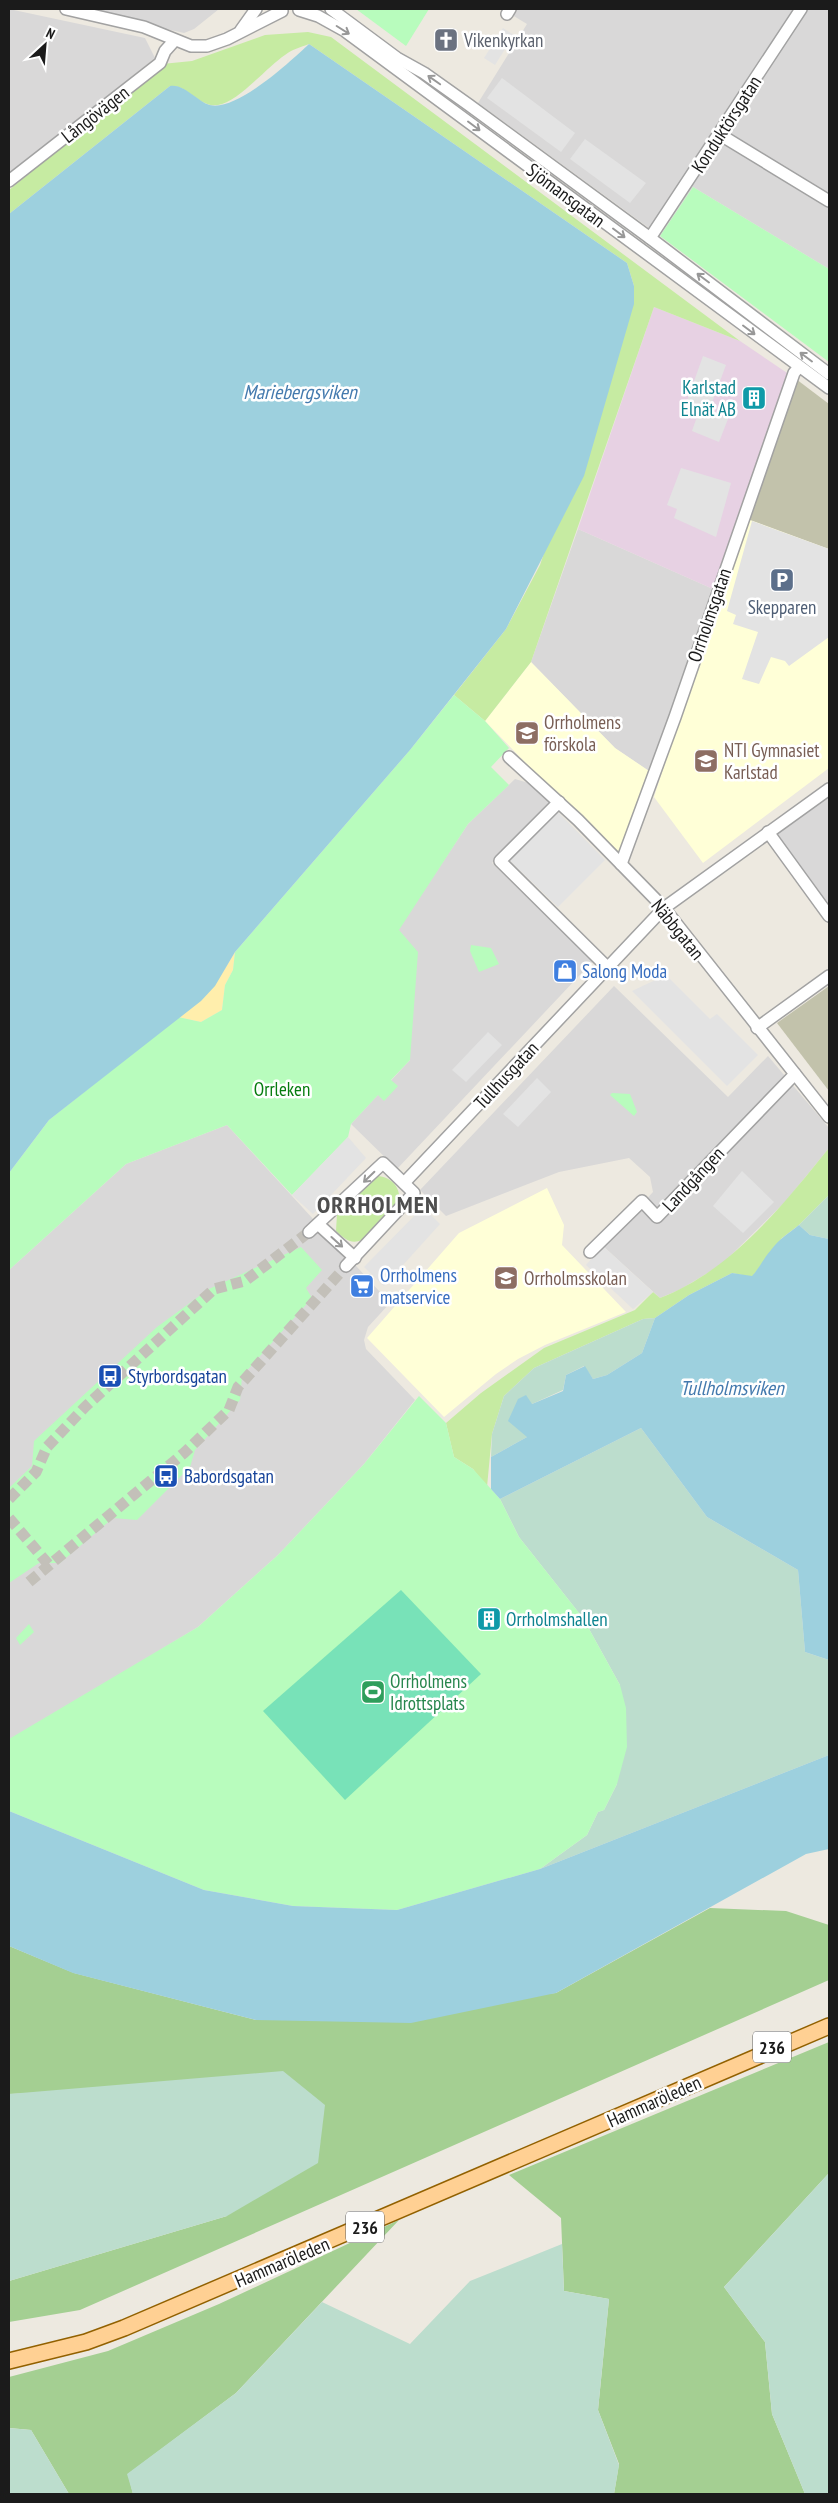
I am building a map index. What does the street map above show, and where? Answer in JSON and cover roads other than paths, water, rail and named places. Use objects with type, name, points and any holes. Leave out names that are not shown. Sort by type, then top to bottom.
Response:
[{"type":"main road","name":"Hammaröleden","points":[[714,2075],[829,2020]]},
{"type":"main road","name":"Hammaröleden","points":[[9,2360],[86,2342],[124,2328],[447,2192],[829,2026]]},
{"type":"street","points":[[66,9],[144,27],[174,41],[191,46],[207,46],[240,32],[281,10],[300,9]]},
{"type":"street","points":[[240,32],[256,9]]},
{"type":"street","name":"Sjömansgatan","points":[[300,9],[318,16],[345,31],[829,388]]},
{"type":"street","name":"Sjömansgatan","points":[[331,9],[397,58],[424,73],[469,105],[650,238],[829,374]]},
{"type":"street","name":"Konduktörsgatan","points":[[650,238],[801,9]]},
{"type":"street","name":"Långövägen","points":[[9,181],[160,63],[165,51],[174,41]]},
{"type":"street","points":[[719,134],[829,200]]},
{"type":"street","name":"Orrholmsgatan","points":[[621,864],[675,717],[752,489],[794,373],[799,367]]},
{"type":"street","name":"Näbbgatan","points":[[509,757],[558,802],[664,908],[829,1118]]},
{"type":"street","name":"Tullhusgatan","points":[[404,1183],[664,908],[829,789]]},
{"type":"street","points":[[558,802],[500,862],[607,967]]},
{"type":"street","points":[[768,832],[829,916]]},
{"type":"street","points":[[757,1028],[829,976]]},
{"type":"street","name":"Landgången","points":[[590,1252],[642,1201],[658,1217],[795,1074]]},
{"type":"street","points":[[383,1163],[404,1183],[414,1193],[351,1262],[314,1229],[383,1163]]},
{"type":"water","name":"Mariebergsviken","points":[[309,44],[627,263],[634,286],[634,304],[584,476],[506,629],[410,750],[235,952],[215,986],[201,1001],[49,1120],[9,1173],[9,214],[170,86],[184,89],[207,104],[218,106],[246,95],[261,85]]},
{"type":"water","name":"Tullholmsviken","points":[[799,1225],[810,1235],[829,1239],[829,1660],[805,1652],[798,1570],[707,1517],[641,1428],[500,1499],[491,1489],[491,1457],[527,1437],[508,1421],[518,1399],[526,1395],[532,1404],[563,1391],[566,1375],[585,1366],[593,1379],[607,1375],[642,1353],[655,1318],[689,1295],[732,1273],[752,1276],[774,1246]]},
{"type":"water","points":[[829,1755],[829,1849],[806,1854],[556,1993],[411,2023],[256,2020],[73,1973],[9,1946],[9,1811],[204,1890],[293,1906],[397,1910],[540,1869]]},
{"type":"tunnel","points":[[9,1499],[36,1472],[47,1447],[85,1407],[214,1289],[245,1281],[309,1232]]},
{"type":"tunnel","points":[[29,1582],[184,1453],[229,1410],[238,1387],[346,1266]]},
{"type":"tunnel","points":[[9,1518],[49,1565]]},
{"type":"place","name":"Vikenkyrkan","points":[[446,40]]},
{"type":"place","name":"Karlstad Elnät AB","points":[[754,398]]},
{"type":"place","name":"Skepparen","points":[[782,580]]},
{"type":"place","name":"Orrholmens förskola","points":[[527,733]]},
{"type":"place","name":"NTI Gymnasiet Karlstad","points":[[706,761]]},
{"type":"place","name":"Salong Moda","points":[[565,971]]},
{"type":"place","name":"Orrholmsskolan","points":[[506,1278]]},
{"type":"place","name":"Orrholmens matservice","points":[[362,1286]]},
{"type":"place","name":"Styrbordsgatan","points":[[110,1376]]},
{"type":"place","name":"Babordsgatan","points":[[166,1476]]},
{"type":"place","name":"Orrholmshallen","points":[[489,1619]]},
{"type":"place","name":"Orrholmens Idrottsplats","points":[[373,1692]]},
{"type":"district","name":"ORRHOLMEN","points":[[378,1204]]},
{"type":"park label","name":"Orrleken","points":[[282,1089]]}]
